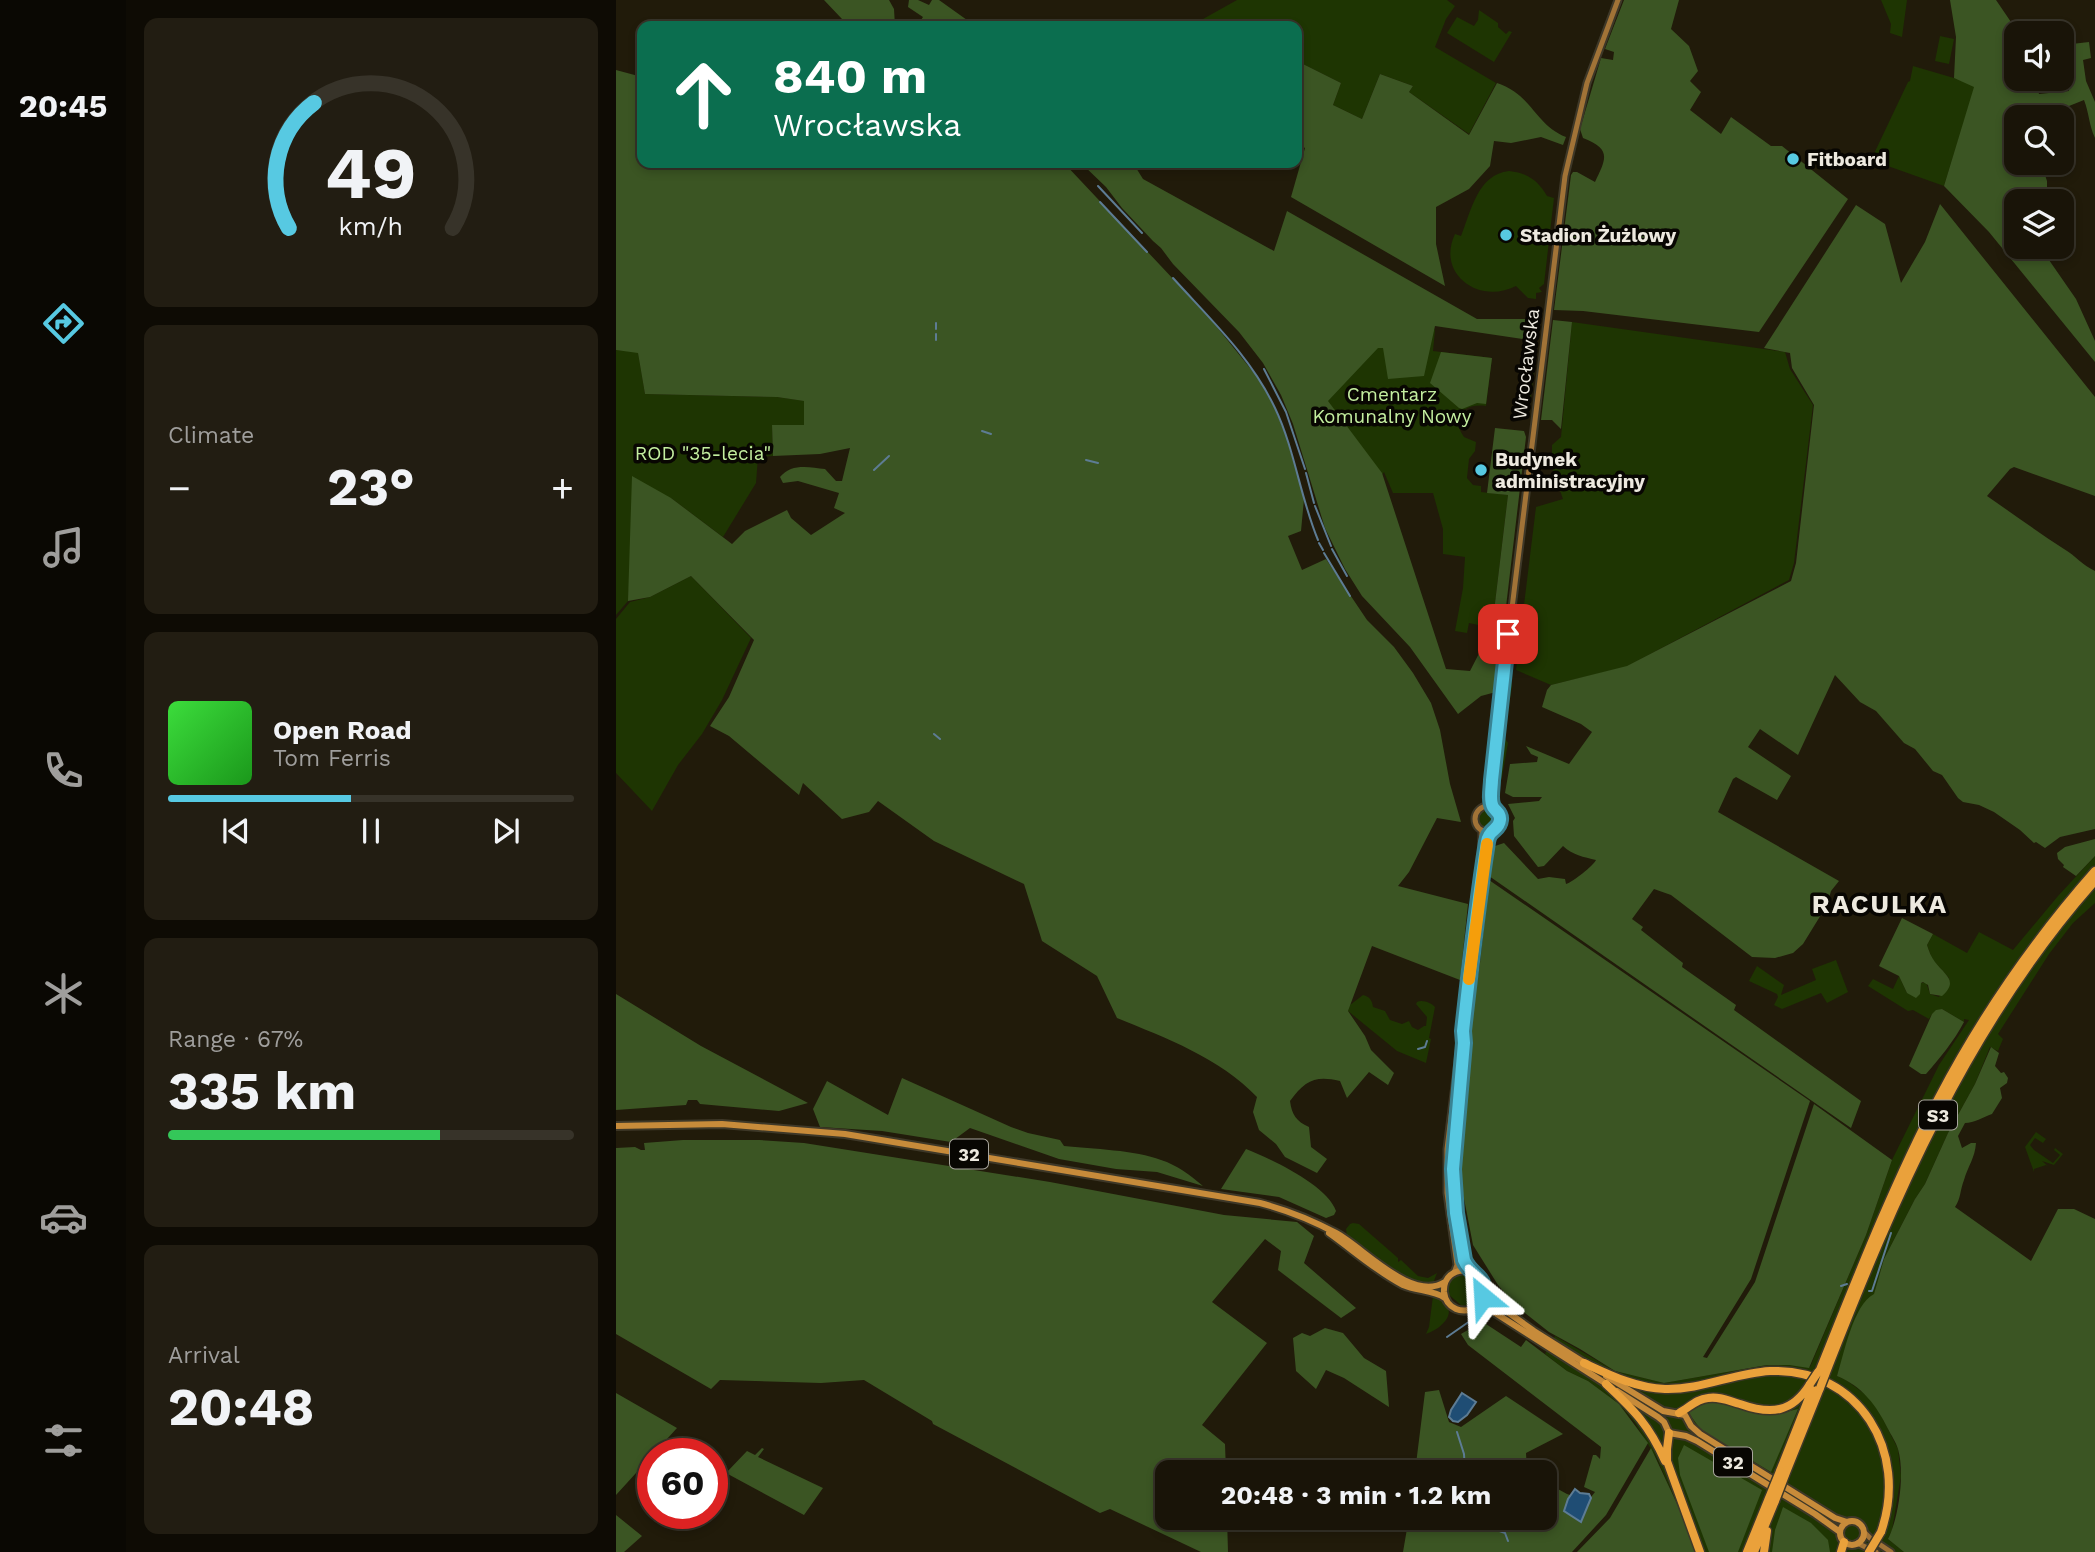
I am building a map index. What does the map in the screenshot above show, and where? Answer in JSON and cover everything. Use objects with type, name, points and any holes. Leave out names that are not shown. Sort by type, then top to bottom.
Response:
[{"type":"highway","name":"S3","points":[[1821,1372],[1894,1192],[1955,1068],[2022,963],[2062,909],[2095,871]]},
{"type":"highway","name":"S3","points":[[1747,1552],[1783,1473],[1821,1372],[1891,1214],[1954,1083],[2015,984],[2095,881]]},
{"type":"highway","points":[[1584,1363],[1629,1382],[1662,1389],[1683,1388],[1770,1371],[1808,1376],[1836,1388],[1866,1414],[1886,1452],[1890,1474],[1890,1500],[1881,1532],[1869,1552]]},
{"type":"highway","points":[[1606,1384],[1648,1427],[1672,1476],[1700,1552]]},
{"type":"highway","points":[[1676,1413],[1709,1397],[1757,1409],[1774,1410],[1797,1402],[1815,1386]]},
{"type":"highway","points":[[1668,1429],[1667,1455],[1672,1476]]},
{"type":"highway","name":"S3","points":[[1754,1552],[1772,1499]]},
{"type":"highway","points":[[1764,1552],[1765,1538],[1775,1508],[1772,1499]]},
{"type":"highway","points":[[1841,1552],[1844,1542]]},
{"type":"main road","name":"Wrocławska","points":[[1486,807],[1492,780],[1565,176],[1587,83],[1618,0]]},
{"type":"main road","name":"Wrocławska","points":[[1492,780],[1493,808]]},
{"type":"main road","points":[[1481,877],[1482,831],[1475,817],[1479,810],[1486,807],[1498,812],[1500,819],[1488,838],[1481,877],[1463,1031],[1453,1152],[1453,1184],[1464,1260],[1471,1272],[1481,1280],[1488,1298],[1534,1331],[1660,1410],[1685,1415],[1697,1432],[1832,1515],[1847,1522],[1858,1522],[1870,1538],[1891,1552]]},
{"type":"main road","points":[[1482,831],[1490,832]]},
{"type":"main road","points":[[1446,1298],[1446,1282],[1457,1265],[1447,1193],[1446,1163],[1463,1031]]},
{"type":"main road","name":"32","points":[[616,1126],[722,1125],[845,1134],[1260,1203],[1285,1210],[1340,1235],[1404,1280],[1433,1288],[1446,1282]]},
{"type":"main road","name":"32","points":[[1316,1223],[1407,1287],[1439,1294],[1459,1310],[1482,1307],[1494,1311],[1651,1413],[1668,1429],[1679,1436],[1690,1437],[1721,1455],[1840,1532]]},
{"type":"main road","points":[[1454,1273],[1462,1270],[1471,1272]]},
{"type":"main road","points":[[1474,1309],[1482,1300],[1484,1292]]},
{"type":"main road","points":[[1668,1429],[1667,1420],[1676,1413]]},
{"type":"main road","points":[[1679,1436],[1686,1432],[1689,1423]]},
{"type":"main road","points":[[1847,1522],[1840,1532],[1844,1542],[1857,1543],[1864,1532]]},
{"type":"main road","points":[[1857,1543],[1877,1552]]},
{"type":"green space","points":[[824,0],[889,0],[894,9],[895,21],[841,21],[842,19]]},
{"type":"green space","points":[[909,0],[918,0],[929,5],[932,0],[939,0],[967,20],[920,21],[923,17],[908,7]]},
{"type":"green space","points":[[1237,0],[1447,0],[1455,6],[1446,19],[1435,47],[1496,83],[1469,134],[1409,92],[1413,86],[1380,74],[1362,119],[1333,105],[1341,83],[1302,64],[1302,21],[1192,21],[1203,19]]},
{"type":"green space","points":[[1624,0],[1679,0],[1671,29],[1689,46],[1698,71],[1690,81],[1701,92],[1690,110],[1721,134],[1731,117],[1771,146],[1782,146],[1848,199],[1759,332],[1583,311],[1554,310],[1571,175],[1577,172],[1595,182],[1604,161],[1599,146],[1583,138],[1580,129],[1601,58],[1613,60],[1614,52],[1605,49]]},
{"type":"green space","points":[[1881,0],[1907,0],[1902,37],[1890,33],[1891,24]]},
{"type":"green space","points":[[1950,0],[1996,0],[2010,21],[2004,21],[2004,91],[2038,91],[2039,94],[2074,91],[2074,44],[2089,42],[2091,58],[2083,60],[2086,81],[2095,102],[2095,138],[2084,100],[2072,105],[2004,105],[2004,175],[2045,175],[2047,189],[2004,189],[2004,250],[1944,186],[1974,87],[1954,78],[1956,37]]},
{"type":"green space","points":[[1479,10],[1498,23],[1498,27],[1506,34],[1512,32],[1494,62],[1447,33],[1457,17],[1474,26]]},
{"type":"green space","points":[[1940,36],[1954,39],[1949,64],[1935,61]]},
{"type":"green space","points":[[1302,64],[1341,83],[1333,105],[1362,119],[1380,74],[1413,86],[1409,92],[1469,135],[1497,83],[1518,95],[1547,125],[1566,137],[1563,145],[1541,137],[1511,143],[1494,141],[1490,166],[1469,189],[1436,207],[1436,244],[1445,286],[1291,197],[1299,168],[1302,168],[1305,148],[1302,146]]},
{"type":"green space","points":[[1913,66],[1975,86],[1944,186],[1871,160],[1910,81]]},
{"type":"green space","points":[[616,70],[637,76],[637,168],[1069,168],[1208,316],[1258,378],[1273,404],[1286,436],[1304,499],[1301,531],[1288,536],[1302,570],[1326,559],[1367,620],[1394,647],[1413,673],[1431,703],[1440,730],[1450,784],[1461,822],[1437,818],[1409,872],[1398,886],[1468,904],[1460,980],[1372,946],[1348,1011],[1371,1050],[1394,1073],[1388,1085],[1369,1072],[1347,1098],[1340,1081],[1324,1079],[1306,1084],[1295,1094],[1290,1101],[1293,1114],[1309,1127],[1311,1147],[1327,1159],[1317,1173],[1285,1157],[1276,1144],[1259,1130],[1253,1112],[1257,1097],[1242,1083],[1192,1050],[1117,1018],[1097,976],[1042,941],[1024,884],[934,841],[878,801],[869,812],[842,819],[803,783],[799,795],[729,736],[710,726],[729,697],[754,640],[691,576],[650,597],[628,601],[632,476],[671,498],[732,544],[745,531],[787,510],[791,518],[811,535],[845,513],[834,508],[839,493],[798,481],[783,483],[780,477],[789,470],[807,467],[825,469],[836,481],[842,481],[850,448],[820,454],[773,456],[772,425],[804,425],[804,401],[777,397],[645,394],[638,353],[616,350]]},
{"type":"green space","points":[[1086,168],[1136,168],[1143,179],[1274,251],[1287,211],[1477,319],[1540,319],[1537,341],[1435,326],[1424,376],[1388,379],[1383,348],[1378,348],[1328,401],[1382,473],[1446,669],[1470,671],[1492,628],[1508,495],[1487,493],[1495,428],[1524,431],[1526,437],[1496,692],[1481,696],[1458,714],[1410,647],[1362,596],[1325,528],[1293,424],[1263,363],[1239,332],[1173,264]]},
{"type":"green space","name":"Stadion Żużlowy","points":[[1509,171],[1531,178],[1547,196],[1554,198],[1544,284],[1539,288],[1542,292],[1536,293],[1536,299],[1528,298],[1516,286],[1488,292],[1475,288],[1464,282],[1451,262],[1455,234],[1461,236],[1477,195],[1490,179]]},
{"type":"green space","points":[[1940,204],[2095,397],[2095,496],[2014,467],[1987,496],[2095,571],[2095,829],[2060,837],[2045,848],[2034,843],[1994,812],[1963,802],[1942,775],[1933,771],[1915,749],[1904,743],[1876,711],[1860,702],[1835,675],[1798,755],[1760,729],[1748,747],[1791,776],[1777,800],[1736,777],[1718,812],[1839,881],[1803,944],[1793,953],[1775,958],[1752,957],[1671,895],[1654,889],[1632,919],[1643,927],[1641,930],[1683,963],[1682,967],[1736,1005],[1734,1010],[1861,1101],[1851,1128],[1489,876],[1489,848],[1504,843],[1538,879],[1565,879],[1566,884],[1594,863],[1596,860],[1574,854],[1563,846],[1544,866],[1538,867],[1514,836],[1515,818],[1508,804],[1539,801],[1542,797],[1513,797],[1505,793],[1510,764],[1537,762],[1538,757],[1531,754],[1526,746],[1569,764],[1592,732],[1581,724],[1542,707],[1547,690],[1551,685],[1627,666],[1791,581],[1796,563],[1814,405],[1792,368],[1790,353],[1764,348],[1856,205],[1885,224],[1901,283],[1925,242]]},
{"type":"green space","points":[[2011,259],[2048,259],[2076,299],[2095,341],[2095,362]]},
{"type":"green space","points":[[1553,320],[1572,322],[1561,429],[1552,420],[1541,420]]},
{"type":"green space","points":[[1572,322],[1785,352],[1790,369],[1813,405],[1794,563],[1789,580],[1626,667],[1551,685],[1516,670],[1536,507],[1563,499],[1552,468],[1552,445],[1561,437]]},
{"type":"green space","name":"Cmentarz Komunalny Nowy","points":[[1435,330],[1433,351],[1492,358],[1486,406],[1466,409],[1459,417],[1458,423],[1464,437],[1476,442],[1475,451],[1469,459],[1467,478],[1473,485],[1481,486],[1481,492],[1508,495],[1492,628],[1469,623],[1467,633],[1455,631],[1463,588],[1465,557],[1443,554],[1443,529],[1433,493],[1393,493],[1384,472],[1368,495],[1332,522],[1319,346]]},
{"type":"green space","name":"ROD \"35-lecia\"","points":[[616,350],[638,352],[645,394],[777,397],[805,401],[804,425],[772,425],[773,456],[758,457],[756,483],[723,537],[671,498],[630,576],[628,601],[616,615]]},
{"type":"green space","points":[[1441,352],[1492,358],[1486,404],[1477,403],[1459,408],[1430,383]]},
{"type":"green space","points":[[1525,355],[1536,357],[1529,412],[1516,408],[1519,408],[1525,359],[1522,358]]},
{"type":"green space","points":[[691,576],[751,638],[722,700],[702,734],[678,765],[652,811],[616,773],[616,619],[630,602],[650,597]]},
{"type":"green space","points":[[1508,678],[1512,686],[1504,737],[1508,743],[1495,798],[1500,745],[1507,709]]},
{"type":"green space","points":[[1488,809],[1495,812],[1498,819],[1495,826],[1488,829],[1481,826],[1478,819],[1481,812]]},
{"type":"green space","points":[[2095,839],[2095,856],[2076,876],[2063,867],[2057,853],[2065,847]]},
{"type":"green space","points":[[2095,856],[2095,903],[2073,923],[2049,954],[1998,1034],[2003,1039],[1998,1051],[1990,1047],[1975,1084],[1948,1133],[1925,1184],[1884,1259],[1874,1295],[1857,1314],[1837,1376],[1869,1397],[1898,1449],[1901,1476],[1888,1539],[1904,1552],[1695,1552],[1657,1459],[1635,1423],[1619,1404],[1545,1354],[1555,1336],[1615,1371],[1664,1383],[1767,1365],[1810,1367],[1866,1235],[1892,1160],[1939,1065],[1969,1020],[1964,1019],[1964,1022],[1942,1009],[1932,1014],[1929,1019],[1913,1010],[1908,1011],[1868,986],[1873,979],[1893,989],[1899,976],[1907,993],[1926,982],[1930,994],[1939,997],[1949,978],[1932,959],[1927,945],[1933,934],[1967,953],[1979,932],[2013,950]]},
{"type":"green space","points":[[1489,880],[1810,1101],[1751,1279],[1703,1357],[1707,1358],[1755,1282],[1814,1104],[1892,1160],[1866,1235],[1809,1368],[1767,1365],[1664,1383],[1615,1371],[1549,1332],[1516,1306],[1498,1285],[1473,1245],[1460,1178],[1462,1121],[1472,1015]]},
{"type":"green space","points":[[1902,918],[1933,934],[1927,945],[1950,982],[1942,996],[1930,994],[1928,985],[1923,982],[1916,998],[1907,993],[1899,976],[1879,966]]},
{"type":"green space","points":[[1836,960],[1848,992],[1827,1003],[1821,993],[1782,1009],[1774,1005],[1777,994],[1749,981],[1757,966],[1784,985],[1781,995],[1816,980],[1812,969]]},
{"type":"green space","points":[[616,994],[701,1046],[808,1103],[779,1111],[700,1104],[697,1100],[688,1100],[686,1105],[616,1110]]},
{"type":"green space","points":[[1363,995],[1370,999],[1373,1007],[1385,1011],[1390,1020],[1402,1024],[1409,1021],[1412,1027],[1418,1030],[1426,1026],[1427,1017],[1417,1002],[1427,1002],[1435,1007],[1426,1063],[1397,1051],[1348,1011],[1350,1005]]},
{"type":"green space","points":[[1942,1009],[1964,1022],[1936,1062],[1926,1074],[1921,1074],[1909,1066],[1932,1014]]},
{"type":"green space","points":[[1991,1047],[1999,1053],[1995,1066],[2001,1073],[2004,1072],[2008,1078],[2007,1083],[2000,1088],[2002,1098],[1992,1114],[1965,1123],[1958,1136],[1962,1148],[1976,1143],[1955,1207],[2031,1261],[2058,1209],[2074,1209],[2095,1219],[2095,1552],[1904,1552],[1888,1539],[1900,1495],[1901,1470],[1897,1446],[1879,1412],[1868,1398],[1854,1385],[1837,1376],[1860,1308],[1874,1294],[1884,1259],[1925,1184]]},
{"type":"green space","points":[[902,1078],[1011,1127],[1060,1140],[1064,1146],[1127,1152],[1167,1162],[1203,1186],[1157,1172],[1116,1169],[1059,1159],[970,1128],[951,1142],[882,1131],[820,1127],[813,1109],[827,1081],[888,1115]]},
{"type":"green space","points":[[2036,1132],[2046,1139],[2043,1143],[2035,1138],[2030,1145],[2034,1150],[2053,1163],[2060,1155],[2055,1148],[2063,1154],[2054,1165],[2042,1161],[2049,1167],[2046,1165],[2034,1169],[2034,1172],[2025,1147]]},
{"type":"green space","points":[[759,1140],[804,1143],[1050,1182],[1224,1215],[1297,1222],[1314,1236],[1304,1263],[1356,1308],[1341,1318],[1278,1270],[1281,1251],[1265,1239],[1212,1302],[1267,1343],[1202,1425],[1225,1444],[1226,1460],[1155,1460],[1155,1530],[1227,1530],[1228,1552],[1201,1552],[1110,1509],[1100,1513],[933,1424],[864,1380],[821,1383],[720,1380],[711,1389],[616,1334],[616,1148],[635,1147],[645,1150],[644,1143]]},
{"type":"green space","points":[[1246,1149],[1283,1166],[1322,1192],[1331,1201],[1336,1211],[1334,1215],[1326,1218],[1279,1197],[1221,1189]]},
{"type":"green space","points":[[1353,1223],[1359,1224],[1398,1258],[1398,1262],[1401,1260],[1418,1276],[1428,1278],[1437,1273],[1432,1286],[1412,1281],[1380,1262],[1347,1236],[1346,1229]]},
{"type":"green space","points":[[1459,1273],[1469,1273],[1477,1280],[1480,1293],[1473,1304],[1462,1306],[1448,1294],[1449,1283]]},
{"type":"green space","points":[[1433,1296],[1442,1301],[1449,1311],[1440,1327],[1426,1334],[1429,1327]]},
{"type":"green space","points":[[1478,1324],[1486,1324],[1521,1347],[1526,1340],[1567,1371],[1588,1381],[1619,1404],[1648,1443],[1606,1515],[1572,1552],[1403,1552],[1407,1530],[1557,1530],[1557,1488],[1570,1495],[1575,1489],[1591,1497],[1595,1492],[1584,1487],[1593,1455],[1600,1459],[1601,1447],[1468,1345],[1461,1334]]},
{"type":"green space","points":[[1325,1328],[1343,1333],[1364,1358],[1386,1371],[1389,1407],[1344,1378],[1326,1370],[1316,1389],[1296,1371],[1293,1338],[1302,1333],[1310,1336]]},
{"type":"green space","points":[[1439,1390],[1449,1422],[1461,1427],[1506,1396],[1563,1434],[1526,1453],[1526,1460],[1416,1460],[1425,1392]]},
{"type":"green space","points":[[616,1393],[677,1428],[668,1438],[637,1438],[637,1472],[616,1495]]},
{"type":"green space","points":[[1707,1401],[1729,1403],[1764,1415],[1798,1409],[1771,1472],[1701,1430],[1688,1412]]},
{"type":"green space","points":[[1684,1445],[1762,1490],[1738,1552],[1709,1552],[1680,1475],[1678,1458]]},
{"type":"green space","points":[[762,1448],[764,1449],[758,1457],[823,1488],[804,1515],[728,1474],[747,1451],[755,1455]]},
{"type":"green space","points":[[1651,1448],[1679,1508],[1695,1552],[1577,1552],[1610,1518]]},
{"type":"green space","points":[[1783,1507],[1811,1523],[1828,1540],[1830,1552],[1772,1552],[1775,1530]]},
{"type":"green space","points":[[616,1515],[642,1536],[624,1552],[616,1552]]},
{"type":"water","points":[[1462,1393],[1476,1402],[1467,1415],[1458,1422],[1453,1421],[1449,1417],[1451,1410]]},
{"type":"water","points":[[1575,1489],[1589,1494],[1591,1498],[1581,1522],[1564,1511]]},
{"type":"waterway","points":[[1098,186],[1142,233]]},
{"type":"waterway","points":[[1100,202],[1147,252]]},
{"type":"waterway","points":[[1173,278],[1229,339],[1265,389],[1288,440],[1318,540]]},
{"type":"waterway","points":[[936,323],[936,329]]},
{"type":"waterway","points":[[936,334],[936,340]]},
{"type":"waterway","points":[[1264,369],[1286,412],[1305,469]]},
{"type":"waterway","points":[[982,431],[991,434]]},
{"type":"waterway","points":[[874,470],[889,456]]},
{"type":"waterway","points":[[1086,460],[1098,463]]},
{"type":"waterway","points":[[1306,473],[1314,503]]},
{"type":"waterway","points":[[1315,506],[1331,546]]},
{"type":"waterway","points":[[1319,543],[1323,550]]},
{"type":"waterway","points":[[1332,549],[1347,576]]},
{"type":"waterway","points":[[1324,553],[1350,596]]},
{"type":"waterway","points":[[934,734],[940,739]]},
{"type":"waterway","points":[[1418,1049],[1425,1047],[1427,1041]]},
{"type":"waterway","points":[[1869,1291],[1872,1291],[1891,1233]]},
{"type":"waterway","points":[[1841,1286],[1847,1284]]},
{"type":"waterway","points":[[1447,1337],[1470,1321],[1485,1316]]},
{"type":"waterway","points":[[1457,1432],[1464,1460]]},
{"type":"waterway","points":[[1497,1530],[1505,1533],[1508,1541]]},
{"type":"slow traffic","points":[[1469,979],[1487,844]]},
{"type":"place","name":"Fitboard","points":[[1793,159]]},
{"type":"place","name":"Stadion Żużlowy","points":[[1506,235]]},
{"type":"place","name":"Budynek administracyjny","points":[[1481,470]]},
{"type":"district","name":"RACULKA","points":[[1880,904]]},
{"type":"route","points":[[1483,1297],[1481,1280],[1469,1270],[1464,1260],[1456,1213],[1453,1161],[1463,1031],[1481,877],[1490,832],[1500,823],[1498,812],[1493,808],[1492,780],[1508,634]]}]
